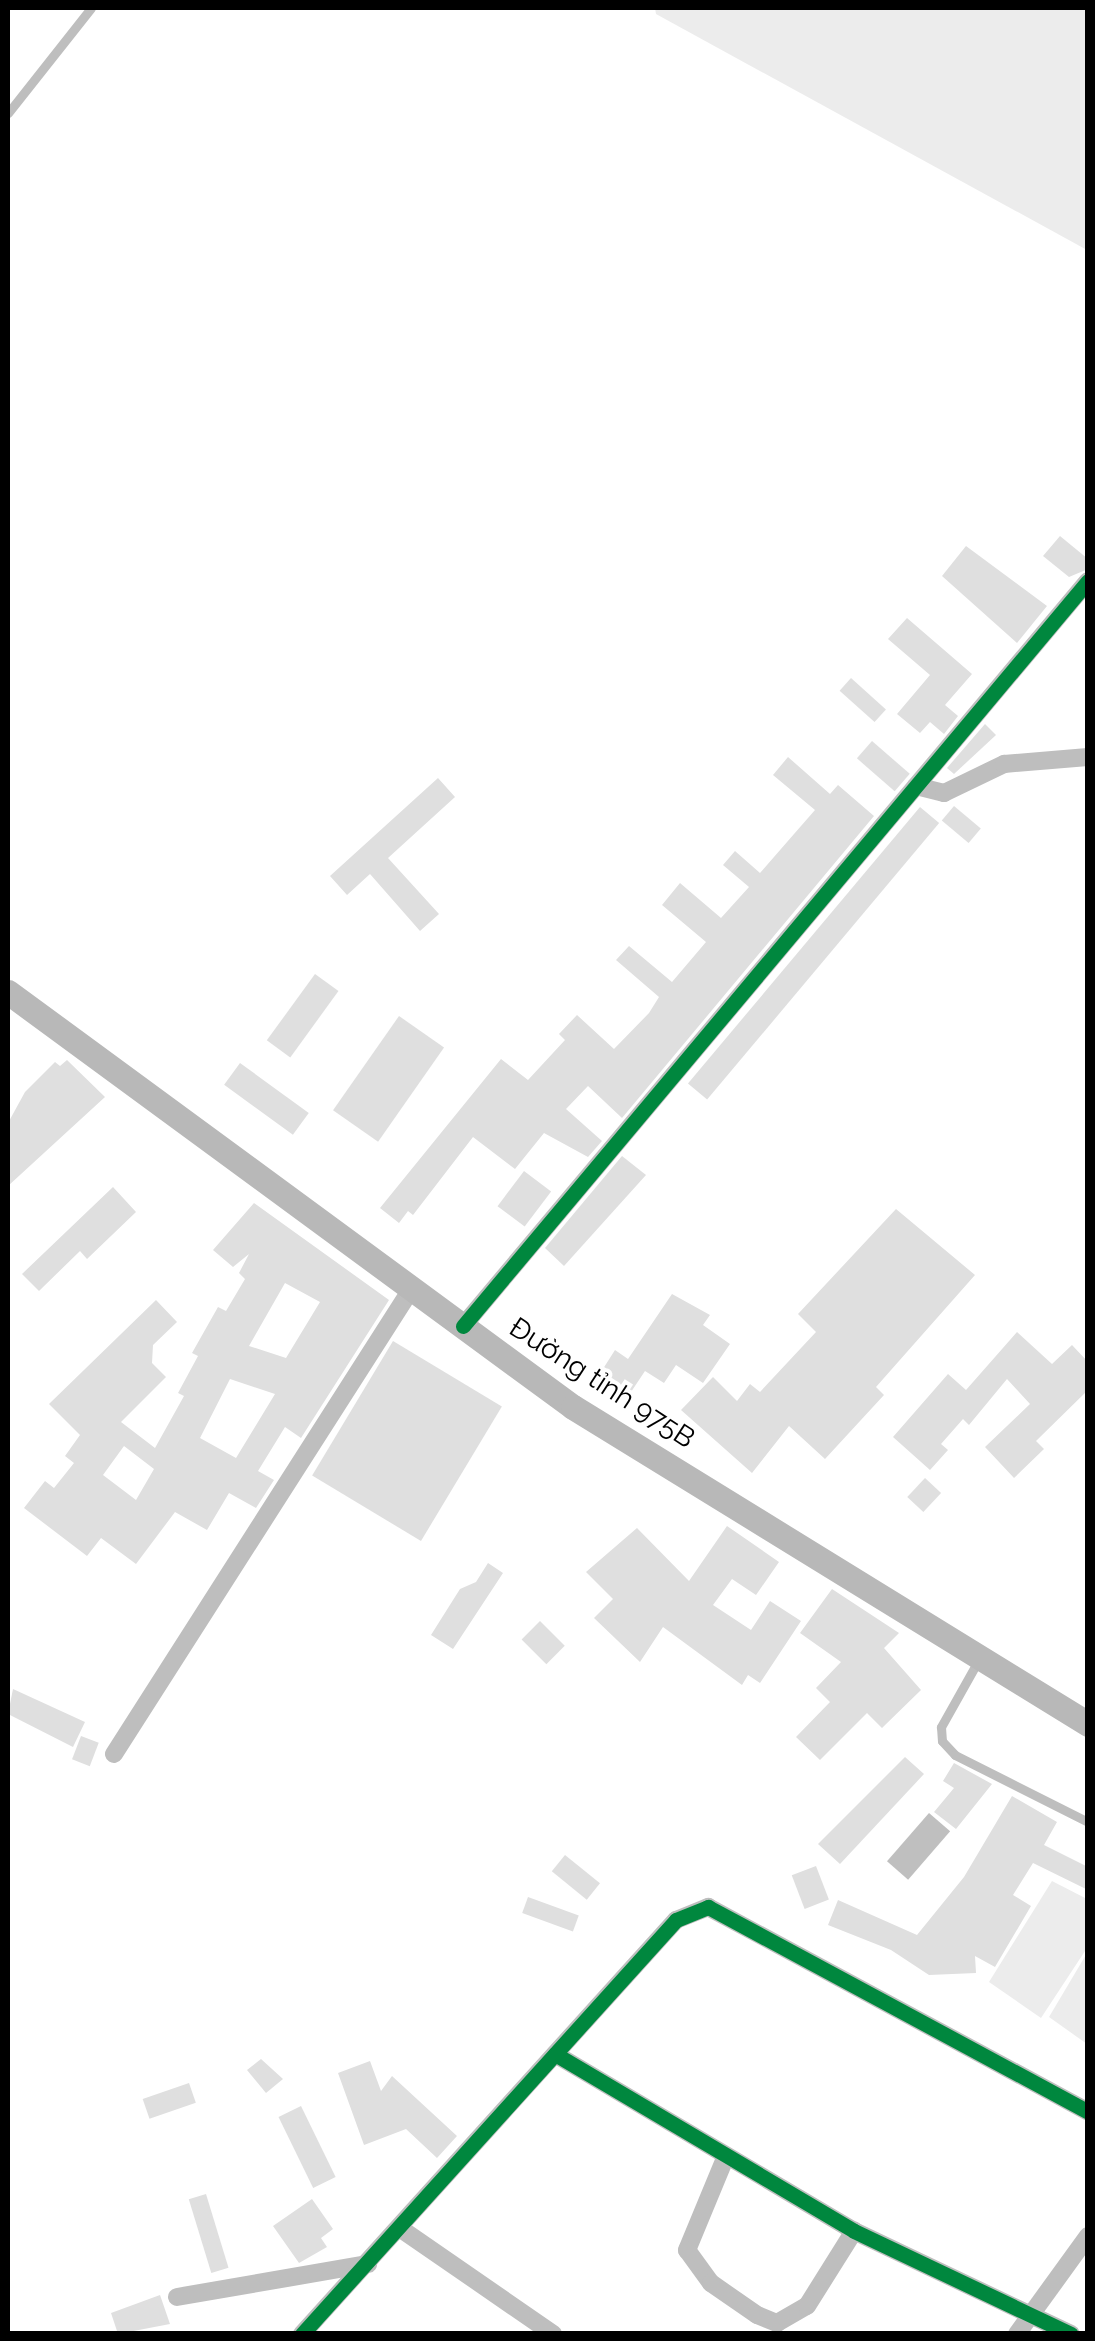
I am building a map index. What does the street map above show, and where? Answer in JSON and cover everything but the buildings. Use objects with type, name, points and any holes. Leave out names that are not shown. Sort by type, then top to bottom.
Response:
[{"type":"main road","name":"Đường tỉnh 975B","points":[[8,992],[410,1291],[573,1407],[1088,1724]]},
{"type":"street","points":[[462,1326],[1088,581]]},
{"type":"street","points":[[916,786],[944,793],[1004,764],[1088,757]]},
{"type":"street","points":[[114,1754],[410,1291]]},
{"type":"street","points":[[302,2334],[401,2230],[676,1920],[708,1907],[1088,2112]]},
{"type":"street","points":[[554,2054],[854,2231],[1071,2334]]},
{"type":"street","points":[[726,2156],[687,2250],[710,2283],[757,2314],[777,2322],[807,2306],[854,2231]]},
{"type":"street","points":[[401,2230],[553,2334]]},
{"type":"street","points":[[1016,2334],[1088,2236]]},
{"type":"street","points":[[177,2297],[368,2264]]},
{"type":"lane","points":[[8,112],[91,8]]},
{"type":"lane","points":[[980,1659],[941,1727],[942,1741],[955,1754],[1088,1822]]},
{"type":"shaded area","points":[[655,8],[1087,8],[1087,250],[656,14]]},
{"type":"shaded area","points":[[929,1813],[950,1831],[908,1880],[887,1861]]},
{"type":"shaded area","points":[[1052,1881],[1087,1899],[1087,1948],[1041,2018],[989,1982]]},
{"type":"shaded area","points":[[1087,1953],[1087,2044],[1049,2017]]},
{"type":"cycle path","points":[[463,1326],[1088,581]]},
{"type":"cycle path","points":[[302,2334],[676,1920],[708,1907],[1088,2112]]},
{"type":"cycle path","points":[[555,2054],[854,2231],[1071,2334]]}]
